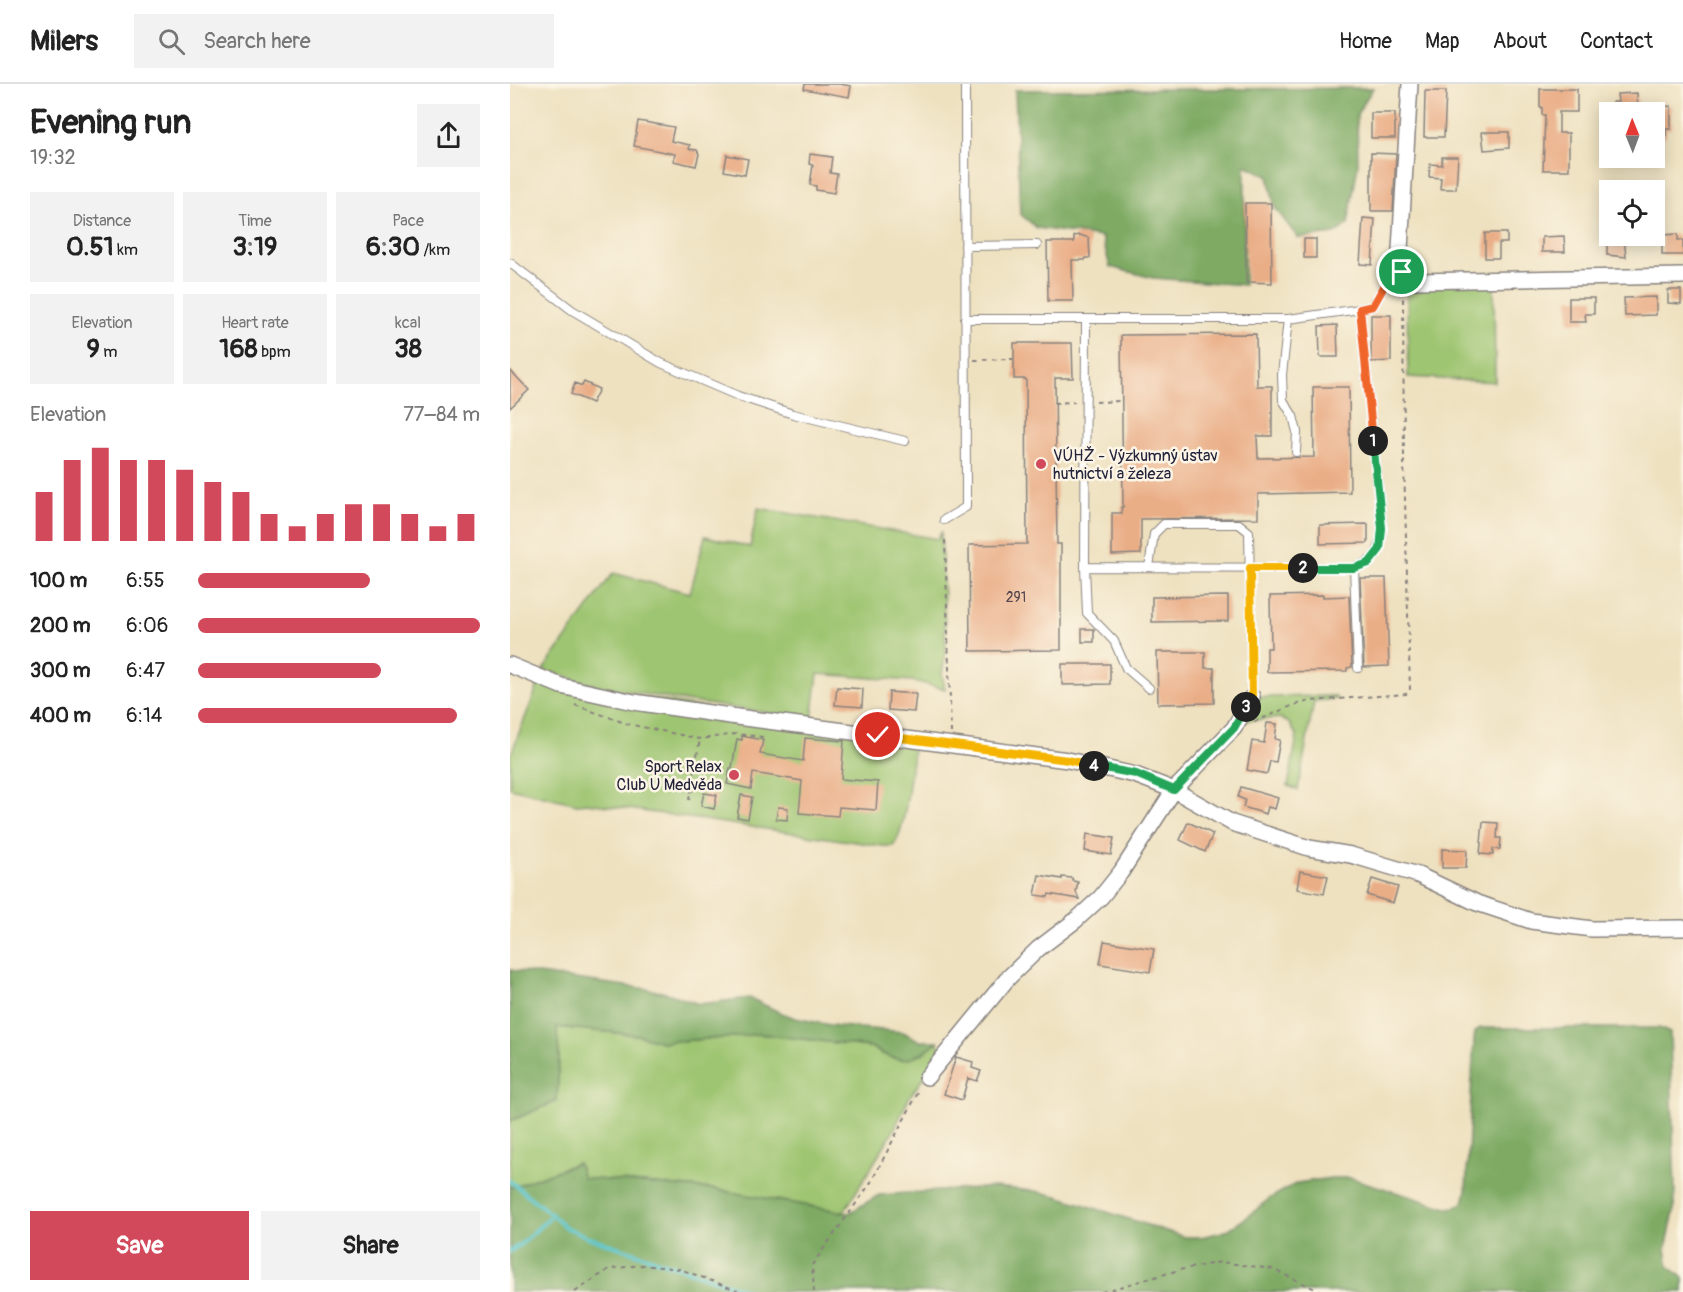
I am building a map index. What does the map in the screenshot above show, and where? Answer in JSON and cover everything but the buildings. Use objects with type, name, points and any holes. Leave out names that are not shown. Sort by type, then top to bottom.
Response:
[{"type":"street","points":[[1410,84],[1400,249],[1402,272],[1405,278],[1416,281],[1683,276]]},
{"type":"street","points":[[510,665],[561,686],[623,699],[765,721],[1068,760],[1136,774],[1174,790],[1232,823],[1309,848],[1351,855],[1418,875],[1477,903],[1531,921],[1592,929],[1683,928]]},
{"type":"street","points":[[927,1077],[1008,978],[1101,897],[1121,872],[1174,790],[1234,728],[1252,697]]},
{"type":"lane","points":[[944,520],[966,507],[964,84]]},
{"type":"lane","points":[[965,246],[1037,245]]},
{"type":"lane","points":[[510,263],[572,310],[661,363],[738,396],[793,414],[905,441]]},
{"type":"lane","points":[[965,319],[1288,319],[1373,306],[1391,274],[1402,272]]},
{"type":"lane","points":[[1085,567],[1354,568],[1369,563],[1380,549],[1382,528],[1360,309]]},
{"type":"lane","points":[[1086,319],[1085,567],[1088,613],[1114,641],[1126,668],[1149,688]]},
{"type":"lane","points":[[1288,319],[1282,375],[1283,400],[1293,416],[1297,432],[1296,452]]},
{"type":"lane","points":[[1149,567],[1154,534],[1164,524],[1239,524],[1249,532],[1252,697]]},
{"type":"lane","points":[[1354,568],[1358,668]]},
{"type":"path","points":[[966,360],[1013,359]]},
{"type":"path","points":[[945,540],[951,744]]},
{"type":"path","points":[[575,705],[628,724],[700,739],[736,734],[762,737],[765,721]]},
{"type":"path","points":[[689,800],[700,739]]},
{"type":"path","points":[[690,792],[706,782]]},
{"type":"path","points":[[814,1292],[812,1265],[870,1184],[927,1077]]},
{"type":"path","points":[[1102,1292],[1179,1270],[1221,1262],[1272,1269],[1322,1292]]},
{"type":"path","points":[[575,1292],[609,1269],[642,1265],[680,1269],[741,1292]]},
{"type":"green space","points":[[1373,88],[1357,114],[1358,164],[1348,224],[1335,234],[1298,238],[1275,208],[1268,176],[1245,165],[1244,285],[1153,278],[1110,267],[1102,237],[1037,228],[1020,214],[1015,90]]},
{"type":"green space","points":[[1416,284],[1494,284],[1495,382],[1408,377],[1407,288]]},
{"type":"green space","points":[[758,508],[938,539],[941,533],[946,651],[942,674],[945,689],[913,681],[818,674],[812,719],[597,686],[543,670],[613,573],[690,593],[705,536],[750,547]]},
{"type":"green space","name":"Sport Relax Club U Medvěda","points":[[540,680],[914,744],[905,813],[898,838],[893,846],[883,846],[587,803],[577,804],[510,788],[510,756]]},
{"type":"green space","points":[[1336,696],[1336,699],[1314,701],[1298,790],[1288,786],[1297,736],[1289,723],[1280,718],[1243,721],[1258,697]]},
{"type":"green space","points":[[510,970],[647,989],[699,1004],[750,998],[795,1018],[830,1025],[903,1032],[920,1041],[938,1041],[913,1058],[898,1059],[871,1047],[759,1034],[662,1042],[638,1035],[557,1027],[559,1055],[557,1101],[510,1121]]},
{"type":"green space","points":[[556,1027],[638,1035],[662,1042],[759,1034],[871,1047],[882,1054],[922,1054],[938,1041],[941,1053],[909,1098],[894,1130],[844,1212],[713,1189],[583,1178],[577,1163],[510,1188],[510,1121],[557,1101],[559,1055]]},
{"type":"green space","points":[[1480,1028],[1659,1028],[1670,1033],[1675,1191],[1674,1211],[1666,1249],[1669,1267],[1683,1277],[1683,1292],[510,1292],[510,1188],[578,1163],[583,1178],[713,1189],[849,1213],[879,1195],[995,1187],[1035,1191],[1185,1237],[1201,1237],[1226,1231],[1270,1198],[1297,1183],[1331,1178],[1351,1178],[1447,1208],[1455,1207],[1463,1203],[1466,1191],[1474,1039],[1475,1032]]},
{"type":"waterway","points":[[510,1181],[552,1215]]},
{"type":"waterway","points":[[510,1251],[520,1245],[552,1215],[565,1227],[588,1237],[751,1292]]},
{"type":"place","name":"VÚHŽ - Výzkumný ústav hutnictví a železa","points":[[1041,464]]},
{"type":"place","name":"Sport Relax Club U Medvěda","points":[[734,775]]},
{"type":"route","points":[[878,735],[1068,760],[1136,774],[1174,790],[1234,728],[1252,697],[1250,568],[1354,568],[1369,563],[1380,549],[1382,528],[1360,309],[1373,306],[1391,274],[1402,272]]}]
